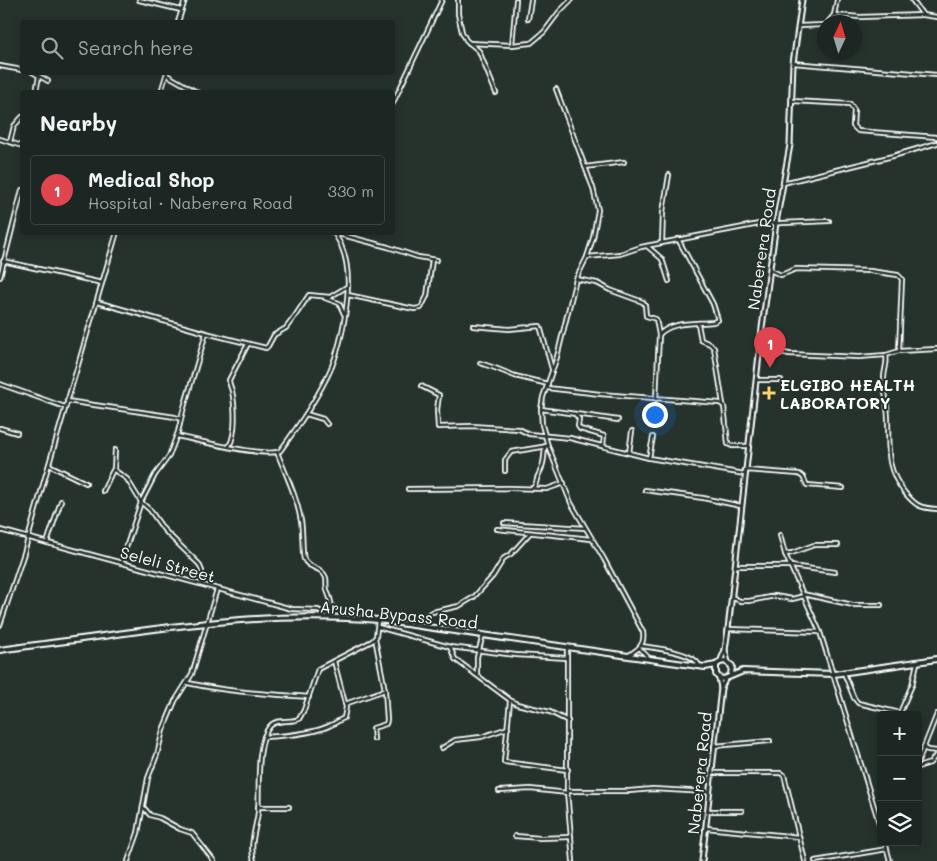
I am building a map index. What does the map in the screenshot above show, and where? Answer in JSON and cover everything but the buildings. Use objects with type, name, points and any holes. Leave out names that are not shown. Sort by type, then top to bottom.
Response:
[{"type":"main road","name":"Arusha Bypass Road","points":[[0,650],[263,618],[330,616],[378,620],[705,667],[716,665],[720,662]]},
{"type":"main road","points":[[719,678],[726,678],[743,671],[834,674],[937,659]]},
{"type":"main road","points":[[720,662],[728,662],[743,671]]},
{"type":"main road","points":[[716,665],[716,674]]},
{"type":"main road","points":[[731,675],[732,666]]},
{"type":"main road","name":"Arusha Bypass Road","points":[[705,667],[719,678]]},
{"type":"street","points":[[138,0],[181,10]]},
{"type":"street","points":[[178,20],[185,0]]},
{"type":"street","points":[[395,99],[442,0]]},
{"type":"street","points":[[458,0],[459,22],[462,32],[469,43],[479,50],[496,93]]},
{"type":"street","points":[[512,45],[516,0]]},
{"type":"street","points":[[528,19],[531,0]]},
{"type":"street","points":[[469,43],[512,45],[526,44],[534,41],[571,0]]},
{"type":"street","name":"Naberera Road","points":[[720,662],[725,650],[728,629],[748,446],[776,222],[790,145],[797,26],[802,0]]},
{"type":"street","points":[[834,15],[837,0]]},
{"type":"street","points":[[912,0],[923,14]]},
{"type":"street","points":[[862,17],[923,14],[937,16]]},
{"type":"street","points":[[797,26],[817,25]]},
{"type":"street","points":[[794,63],[937,75]]},
{"type":"street","points":[[0,66],[20,70]]},
{"type":"street","points":[[162,90],[167,75]]},
{"type":"street","points":[[169,75],[195,90]]},
{"type":"street","points":[[36,90],[39,76],[48,81]]},
{"type":"street","points":[[556,89],[593,188],[598,210],[587,257],[576,279],[552,371],[543,397],[541,410],[544,435],[546,446],[564,483],[571,504],[604,558],[642,630],[644,638],[640,647],[629,655]]},
{"type":"street","points":[[792,101],[850,104],[854,110],[853,126],[858,131],[937,137]]},
{"type":"street","points":[[10,142],[14,126],[20,119]]},
{"type":"street","points":[[0,140],[20,145]]},
{"type":"street","points":[[784,183],[937,144]]},
{"type":"street","points":[[585,167],[624,162]]},
{"type":"street","points":[[662,243],[663,212],[669,175]]},
{"type":"street","points":[[0,277],[20,198]]},
{"type":"street","points":[[587,257],[620,254],[678,239],[776,222],[829,221]]},
{"type":"street","points":[[0,626],[16,580],[116,235]]},
{"type":"street","points":[[177,436],[229,446],[280,451],[306,414],[329,374],[340,339],[348,286],[344,254],[335,235]]},
{"type":"street","points":[[339,235],[436,260]]},
{"type":"street","points":[[659,336],[663,330],[674,325],[716,322],[718,316],[678,239]]},
{"type":"street","points":[[647,246],[662,259],[668,281]]},
{"type":"street","points":[[348,294],[414,309],[421,308],[427,296],[432,260]]},
{"type":"street","points":[[4,262],[103,283]]},
{"type":"street","points":[[770,270],[781,275],[796,269],[870,271],[898,275],[902,279],[898,352]]},
{"type":"street","points":[[576,279],[597,283],[610,290],[643,302],[646,316],[656,319],[659,336],[656,399]]},
{"type":"street","points":[[321,297],[330,297],[348,286]]},
{"type":"street","points":[[97,302],[206,333],[268,347],[272,337],[286,328],[307,297],[311,295],[337,302],[344,316]]},
{"type":"street","points":[[698,324],[701,340],[714,348],[724,405],[728,444],[730,446],[748,446]]},
{"type":"street","points":[[473,326],[509,329],[540,326],[552,371]]},
{"type":"street","points":[[121,563],[141,502],[155,475],[169,456],[177,436],[206,333]]},
{"type":"street","points":[[229,446],[233,440],[234,416],[229,380],[248,344]]},
{"type":"street","points":[[760,348],[784,354],[859,357],[937,349]]},
{"type":"street","points":[[886,355],[884,383],[888,419],[888,452],[894,478],[915,504],[922,508],[937,509]]},
{"type":"street","points":[[480,363],[515,376],[548,384]]},
{"type":"street","points":[[756,380],[782,380]]},
{"type":"street","points":[[0,384],[65,407]]},
{"type":"street","points":[[421,386],[439,395],[437,410],[438,427],[472,426],[519,429],[527,433],[570,438],[650,458],[745,472],[799,474],[807,485],[843,488]]},
{"type":"street","points":[[547,388],[656,399],[720,403],[724,405]]},
{"type":"street","points":[[67,401],[175,417],[181,420]]},
{"type":"street","points":[[541,410],[618,420]]},
{"type":"street","points":[[306,414],[323,419],[327,424]]},
{"type":"street","points":[[575,414],[579,419],[578,426],[580,430],[605,436],[603,446]]},
{"type":"street","points":[[0,428],[17,433]]},
{"type":"street","points":[[629,453],[632,431]]},
{"type":"street","points":[[650,458],[653,437]]},
{"type":"street","points":[[505,471],[505,460],[508,454],[514,451],[546,446]]},
{"type":"street","points":[[532,489],[538,482],[537,477],[543,467],[546,446]]},
{"type":"street","points":[[103,491],[114,470],[115,450]]},
{"type":"street","points":[[277,452],[299,509],[304,537],[304,558],[308,564],[321,571],[327,579],[327,589],[332,602],[330,616]]},
{"type":"street","points":[[49,465],[86,483]]},
{"type":"street","points":[[114,470],[127,479],[141,502],[150,510],[164,530],[200,564],[202,584]]},
{"type":"street","points":[[408,489],[552,489],[564,483]]},
{"type":"street","points":[[645,490],[703,498],[741,506]]},
{"type":"street","points":[[47,544],[60,501]]},
{"type":"street","points":[[504,523],[585,528]]},
{"type":"street","points":[[497,529],[591,539]]},
{"type":"street","name":"Seleli Street","points":[[0,530],[292,609],[318,610],[330,616]]},
{"type":"street","points":[[410,625],[432,612],[468,602],[488,582],[504,558],[511,554],[530,534]]},
{"type":"street","points":[[780,535],[785,554],[820,632],[877,816]]},
{"type":"street","points":[[785,554],[814,545],[838,545]]},
{"type":"street","points":[[735,566],[791,566],[835,572]]},
{"type":"street","points":[[128,861],[138,833],[148,778],[157,755],[163,730],[175,701],[192,674],[217,589]]},
{"type":"street","points":[[732,597],[749,601],[775,596],[792,599],[804,595],[853,605],[881,605]]},
{"type":"street","points":[[374,739],[373,728],[387,722],[385,690],[375,638],[378,620]]},
{"type":"street","points":[[378,628],[450,647],[567,658]]},
{"type":"street","points":[[728,629],[820,632]]},
{"type":"street","points":[[477,674],[476,657],[483,636]]},
{"type":"street","points":[[254,861],[252,840],[258,807],[260,760],[264,737],[274,723],[299,719],[309,697],[318,669],[363,647],[375,638]]},
{"type":"street","points":[[450,647],[455,659],[510,700],[517,704],[529,705],[550,712],[568,721]]},
{"type":"street","points":[[567,647],[568,792],[573,861]]},
{"type":"street","points":[[640,647],[649,659]]},
{"type":"street","points":[[640,647],[682,655],[696,660],[698,666]]},
{"type":"street","name":"Naberera Road","points":[[725,650],[728,662]]},
{"type":"street","points":[[264,737],[303,732],[331,725],[345,717],[345,704],[334,661]]},
{"type":"street","points":[[901,711],[912,685],[917,663]]},
{"type":"street","points":[[844,672],[854,698],[858,703],[889,711]]},
{"type":"street","name":"Naberera Road","points":[[702,861],[708,792],[721,688],[719,678]]},
{"type":"street","name":"Naberera Road","points":[[721,688],[726,678]]},
{"type":"street","points":[[188,683],[232,691],[309,697]]},
{"type":"street","points":[[345,704],[385,690]]},
{"type":"street","points":[[510,700],[504,762],[568,770]]},
{"type":"street","points":[[921,756],[937,714]]},
{"type":"street","points":[[442,748],[455,740],[481,737],[508,728]]},
{"type":"street","points":[[714,746],[770,741]]},
{"type":"street","points":[[922,766],[930,763],[937,752],[924,748]]},
{"type":"street","points":[[711,774],[780,773],[784,775],[805,861]]},
{"type":"street","points":[[499,791],[530,789],[568,792],[622,792],[653,788],[708,792]]},
{"type":"street","points":[[143,806],[150,814],[180,829],[194,833],[201,846],[214,861]]},
{"type":"street","points":[[258,807],[289,808]]},
{"type":"street","points":[[706,812],[742,812]]},
{"type":"street","points":[[705,828],[799,836]]},
{"type":"street","points":[[515,836],[571,837]]},
{"type":"street","points":[[886,846],[890,861]]},
{"type":"street","points":[[815,861],[886,849]]},
{"type":"street","points":[[248,861],[253,857]]},
{"type":"place","name":"Medical Shop","points":[[770,368]]},
{"type":"place","name":"ELGIBO HEALTH LABORATORY","points":[[769,393]]}]
